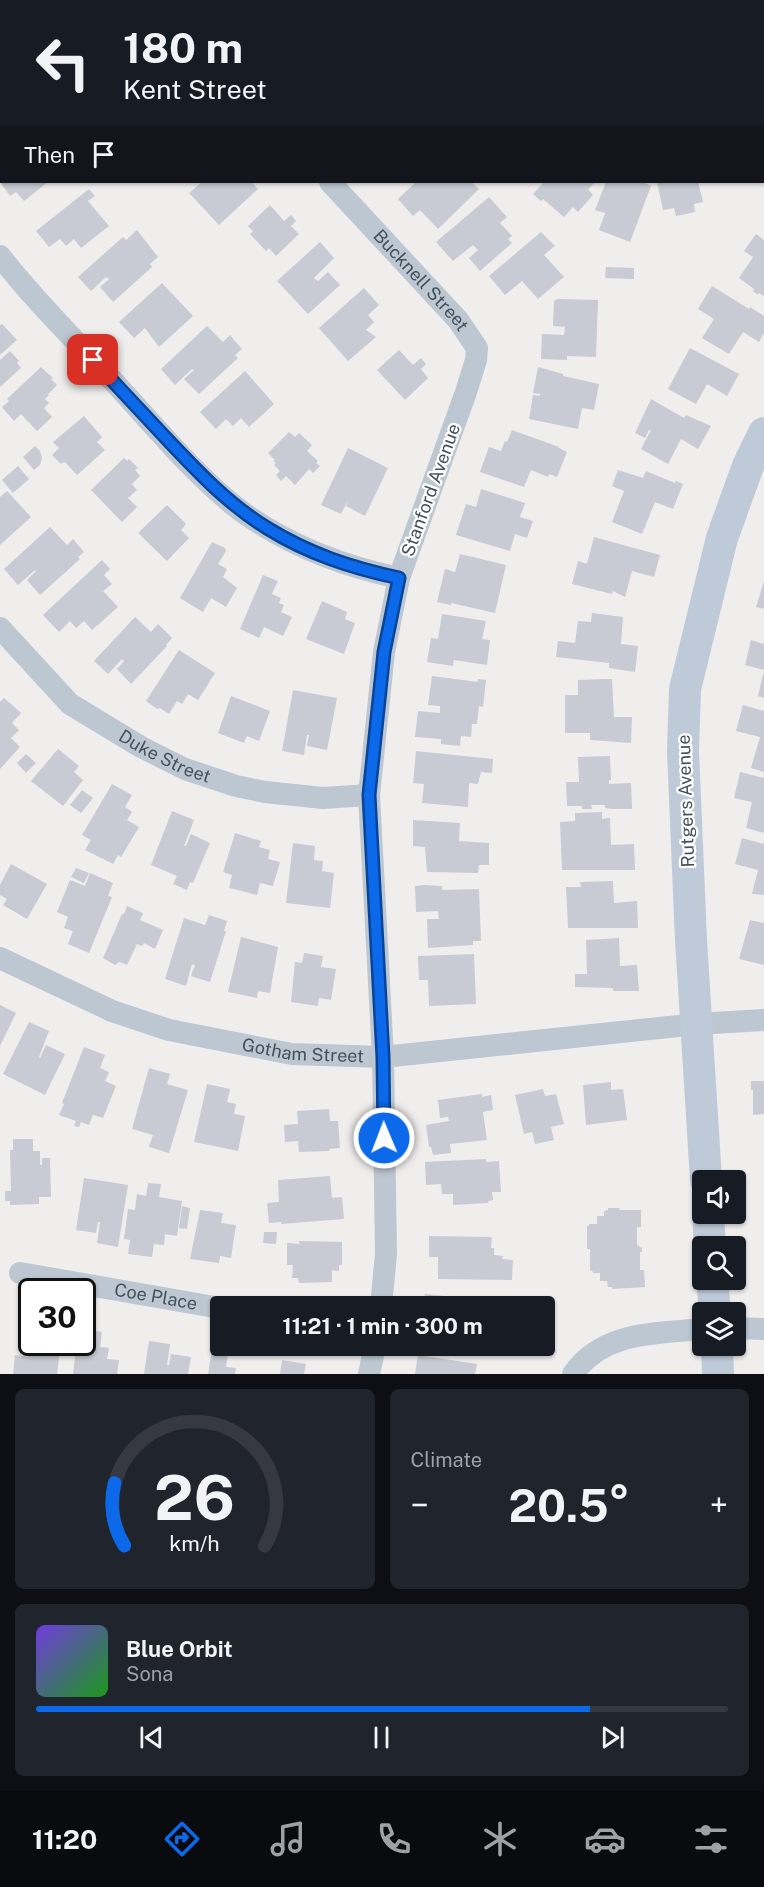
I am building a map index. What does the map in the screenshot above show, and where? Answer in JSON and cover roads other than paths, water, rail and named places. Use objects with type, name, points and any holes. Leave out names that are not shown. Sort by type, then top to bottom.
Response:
[{"type":"main road","name":"Rutgers Avenue","points":[[705,1170],[683,751],[685,689],[722,538],[756,468],[764,434]]},
{"type":"main road","points":[[717,1356],[718,1374]]},
{"type":"street","name":"Bucknell Street","points":[[331,183],[458,320],[477,348],[476,360],[466,392]]},
{"type":"street","points":[[0,256],[36,299],[206,480],[240,510],[267,528],[320,556],[399,578]]},
{"type":"street","name":"Stanford Avenue","points":[[382,1296],[386,1254],[383,1057],[369,795],[384,652],[399,578],[466,392]]},
{"type":"street","name":"Duke Street","points":[[0,628],[70,704],[141,747],[185,769],[236,786],[294,797],[369,795]]},
{"type":"street","name":"Gotham Street","points":[[0,958],[111,1011],[169,1030],[292,1054],[383,1057],[697,1024],[764,1020]]},
{"type":"street","name":"Coe Place","points":[[20,1273],[210,1306]]},
{"type":"street","points":[[746,1328],[764,1329]]},
{"type":"street","points":[[573,1374],[589,1356],[615,1341],[630,1337],[692,1330]]},
{"type":"street","points":[[369,1374],[373,1356]]}]
